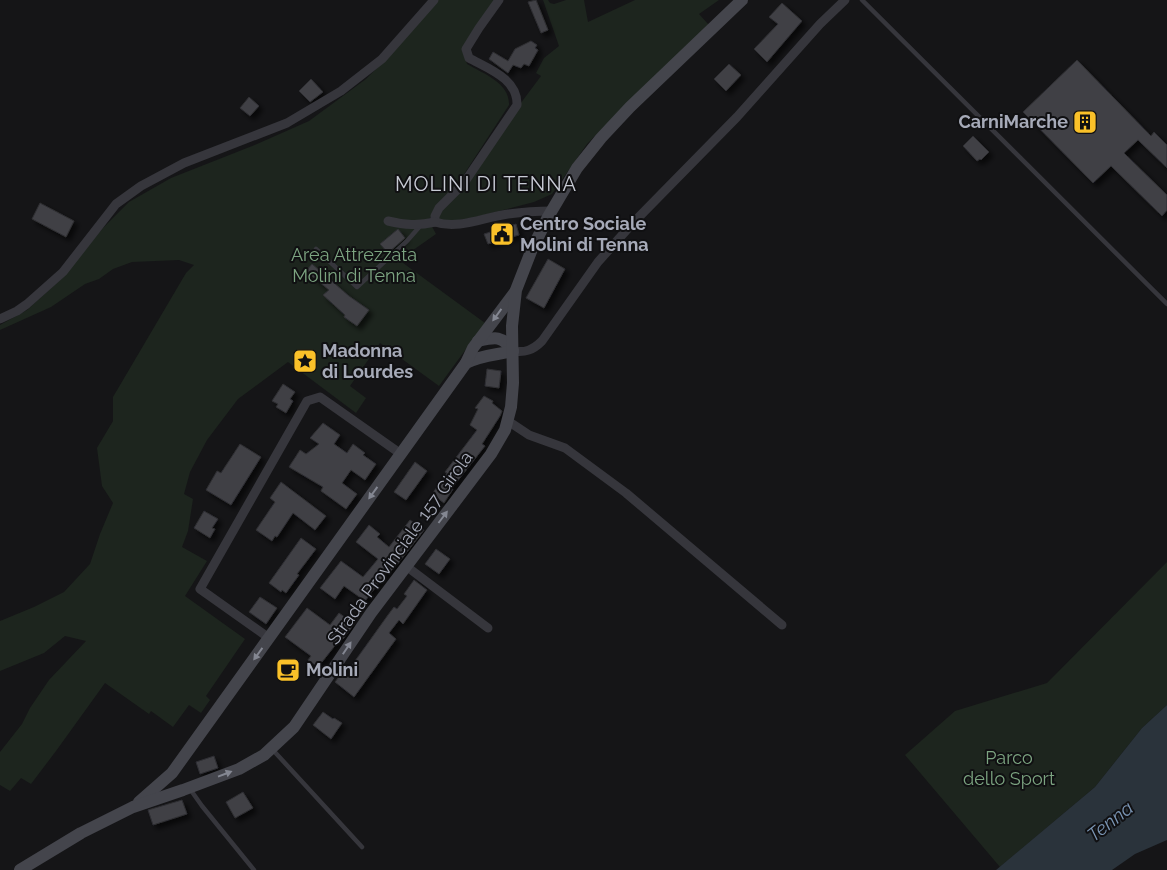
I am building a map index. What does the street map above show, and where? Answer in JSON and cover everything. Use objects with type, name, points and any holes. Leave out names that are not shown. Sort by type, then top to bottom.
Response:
[{"type":"main road","name":"Strada Provinciale 157 Girola","points":[[20,870],[81,833],[134,807],[239,769],[264,755],[294,727],[371,613],[491,454],[505,430],[513,391],[512,326],[516,290],[532,249],[551,211],[577,168],[601,138],[630,107],[742,0]]},
{"type":"main road","name":"Strada Provinciale 157 Girola","points":[[134,807],[172,773],[466,363],[478,341],[516,290]]},
{"type":"main road","points":[[466,363],[484,355],[512,351],[506,342],[499,338],[478,341]]},
{"type":"main road","points":[[172,773],[172,786],[184,790]]},
{"type":"street","points":[[0,319],[27,304],[62,272],[116,204],[141,186],[184,163],[288,123],[341,91],[382,59],[434,0]]},
{"type":"street","points":[[435,222],[435,216],[439,208],[464,183],[517,105],[518,96],[507,80],[470,58],[466,49],[499,0]]},
{"type":"street","points":[[512,351],[522,353],[534,348],[542,341],[598,262],[632,224],[737,117],[820,24],[845,0]]},
{"type":"street","points":[[388,221],[408,225],[435,222],[442,225],[457,224],[506,214],[551,211]]},
{"type":"street","points":[[269,638],[200,589],[307,401],[320,397],[401,454]]},
{"type":"street","points":[[508,421],[529,435],[565,448],[626,493],[782,626]]},
{"type":"street","points":[[406,566],[488,628]]},
{"type":"lane","points":[[862,0],[1167,304]]},
{"type":"lane","points":[[316,249],[357,286],[407,242],[421,225]]},
{"type":"lane","points":[[271,748],[362,847]]},
{"type":"lane","points":[[184,790],[202,806],[254,870]]},
{"type":"green space","name":"Area Attrezzata Molini di Tenna","points":[[436,0],[497,0],[464,51],[467,64],[501,85],[508,97],[509,105],[457,185],[428,219],[436,234],[399,260],[485,323],[439,386],[380,343],[350,386],[366,398],[356,413],[288,362],[238,399],[207,440],[190,472],[184,494],[193,499],[188,531],[182,547],[207,561],[185,596],[245,639],[206,696],[210,700],[201,713],[189,705],[173,727],[151,711],[149,714],[105,683],[31,784],[21,778],[10,791],[0,785],[0,752],[22,724],[30,708],[49,680],[86,641],[65,636],[44,653],[0,671],[0,621],[64,592],[90,564],[113,503],[102,486],[97,448],[113,421],[113,397],[186,273],[194,265],[179,260],[132,262],[113,269],[99,279],[85,284],[51,307],[0,330],[0,325],[27,310],[59,281],[103,228],[129,202],[171,178],[309,121],[366,79],[384,61]]},
{"type":"green space","points":[[543,0],[548,0],[554,4],[566,0],[584,0],[588,22],[635,0],[719,0],[699,14],[709,25],[642,88],[587,144],[552,194],[534,202],[472,218],[453,221],[440,220],[438,214],[541,76],[536,73],[544,58],[559,46]]},
{"type":"green space","name":"Parco dello Sport","points":[[1167,562],[1167,705],[1142,728],[1095,787],[1000,867],[905,755],[955,711],[1047,683]]},
{"type":"water","name":"Tenna","points":[[1167,705],[1167,840],[1135,854],[1112,870],[996,870],[1095,787],[1142,728]]},
{"type":"building","points":[[536,0],[548,30],[541,33],[528,2]]},
{"type":"building","points":[[782,3],[802,21],[767,62],[754,49],[778,24],[769,17]]},
{"type":"building","points":[[531,41],[537,45],[535,48],[538,50],[529,66],[524,64],[521,68],[513,65],[508,73],[489,59],[493,52],[508,61],[515,49]]},
{"type":"building","name":"CarniMarche","points":[[1077,60],[1151,136],[1154,132],[1167,145],[1167,168],[1138,140],[1124,153],[1167,195],[1167,210],[1162,216],[1111,166],[1093,183],[1023,112]]},
{"type":"building","points":[[729,64],[741,75],[726,91],[714,79]]},
{"type":"building","points":[[311,79],[323,92],[310,102],[299,91]]},
{"type":"building","points":[[249,97],[259,106],[250,116],[240,108]]},
{"type":"building","points":[[973,136],[989,152],[981,160],[977,161],[963,146]]},
{"type":"building","points":[[40,203],[74,221],[66,237],[32,219]]},
{"type":"building","name":"Centro Sociale Molini di Tenna","points":[[516,224],[519,235],[488,244],[484,234]]},
{"type":"building","points":[[398,229],[405,238],[388,253],[380,244]]},
{"type":"building","points":[[548,259],[565,269],[544,308],[526,298]]},
{"type":"building","points":[[312,264],[349,296],[369,310],[357,326],[344,317],[345,315],[323,295],[329,290],[306,271]]},
{"type":"building","points":[[487,369],[501,371],[499,388],[485,386]]},
{"type":"building","points":[[283,384],[295,392],[290,399],[293,401],[286,413],[276,407],[278,404],[272,401]]},
{"type":"building","points":[[484,396],[493,401],[492,403],[502,411],[482,444],[485,446],[452,488],[444,503],[432,494],[447,473],[445,472],[477,430],[470,425],[478,409],[475,408]]},
{"type":"building","points":[[323,423],[340,435],[334,444],[347,453],[353,444],[365,453],[363,455],[376,464],[365,480],[351,470],[342,483],[357,494],[346,509],[321,491],[323,487],[289,467],[300,450],[306,454],[319,444],[310,438]]},
{"type":"building","points":[[240,444],[261,457],[231,505],[206,490],[217,471],[221,473]]},
{"type":"building","points":[[415,462],[427,471],[406,500],[394,492]]},
{"type":"building","points":[[281,482],[326,516],[315,530],[293,513],[277,537],[275,536],[272,541],[256,530],[275,502],[270,498]]},
{"type":"building","points":[[204,511],[218,519],[212,528],[215,529],[210,538],[194,528]]},
{"type":"building","points":[[410,520],[424,530],[365,601],[344,586],[335,599],[320,588],[341,561],[363,577],[378,559],[356,542],[369,525],[380,534],[377,537],[389,547]]},
{"type":"building","points":[[301,538],[316,549],[297,574],[299,575],[286,593],[282,590],[281,592],[269,583]]},
{"type":"building","points":[[436,549],[450,559],[439,574],[425,564]]},
{"type":"building","points":[[414,580],[427,590],[403,624],[399,620],[389,633],[396,639],[354,697],[335,682],[347,666],[350,668],[394,607],[397,609],[407,596],[404,594]]},
{"type":"building","points":[[260,597],[277,608],[266,624],[249,612]]},
{"type":"building","points":[[307,608],[330,625],[339,613],[354,624],[318,667],[308,660],[311,656],[285,637]]},
{"type":"building","points":[[323,712],[342,723],[331,739],[313,725]]},
{"type":"building","points":[[214,756],[218,768],[200,774],[196,762]]},
{"type":"building","points":[[243,792],[253,808],[235,818],[226,802]]},
{"type":"building","points":[[182,800],[187,814],[153,825],[148,810]]},
{"type":"place","name":"CarniMarche","points":[[1085,122]]},
{"type":"place","name":"Centro Sociale Molini di Tenna","points":[[502,234]]},
{"type":"place","name":"Madonna di Lourdes","points":[[305,361]]},
{"type":"place","name":"Molini","points":[[288,670]]},
{"type":"district","name":"MOLINI DI TENNA","points":[[486,184]]}]
